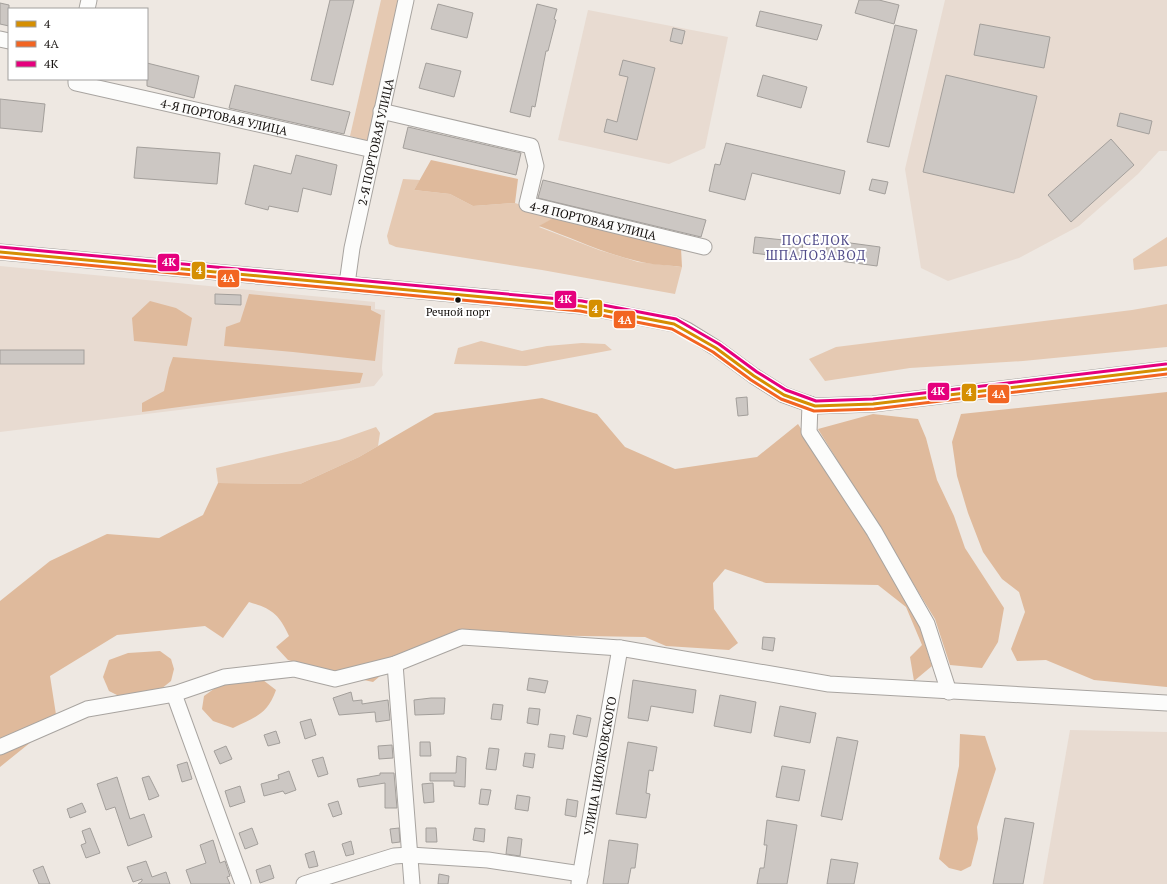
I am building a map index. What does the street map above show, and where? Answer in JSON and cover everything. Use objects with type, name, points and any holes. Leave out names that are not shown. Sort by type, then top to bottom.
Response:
[{"type":"street","name":"2-Я ПОРТОВАЯ УЛИЦА","points":[[347,284],[352,248],[406,0]]},
{"type":"street","name":"4-Я ПОРТОВАЯ УЛИЦА","points":[[76,81],[373,150]]},
{"type":"street","name":"4-Я ПОРТОВАЯ УЛИЦА","points":[[381,111],[531,146],[536,166],[527,204],[704,247]]},
{"type":"street","points":[[0,252],[581,306],[664,321],[688,330],[784,395],[810,404],[873,404],[1167,369]]},
{"type":"street","points":[[810,404],[810,432],[874,532],[927,624],[949,692]]},
{"type":"street","points":[[0,747],[87,709],[174,694],[224,678],[294,669],[335,679],[395,664],[462,637],[620,648],[829,684],[949,692],[1167,703]]},
{"type":"street","name":"УЛИЦА ЦИОЛКОВСКОГО","points":[[580,879],[620,648]]},
{"type":"street","points":[[395,664],[412,884]]},
{"type":"street","points":[[174,694],[243,884]]},
{"type":"street","points":[[304,884],[394,856],[410,855],[488,860],[580,879]]},
{"type":"shaded area","points":[[381,0],[399,0],[368,141],[350,136]]},
{"type":"shaded area","points":[[945,0],[1167,0],[1167,151],[1159,151],[1138,174],[1079,226],[1019,258],[948,281],[921,268],[905,169]]},
{"type":"shaded area","points":[[588,10],[728,37],[705,148],[669,164],[558,140]]},
{"type":"shaded area","points":[[431,160],[518,179],[515,203],[473,206],[450,194],[414,190]]},
{"type":"shaded area","points":[[403,179],[420,180],[414,190],[450,194],[473,206],[515,203],[557,216],[539,227],[599,250],[638,262],[682,267],[675,294],[542,270],[396,247],[389,244],[387,236]]},
{"type":"shaded area","points":[[557,216],[681,248],[682,267],[648,263],[624,258],[539,226]]},
{"type":"shaded area","points":[[1167,237],[1167,266],[1134,270],[1133,259]]},
{"type":"shaded area","points":[[0,266],[375,302],[375,309],[385,310],[383,375],[374,386],[0,432]]},
{"type":"shaded area","points":[[249,294],[371,306],[371,310],[381,315],[375,361],[224,346],[226,327],[240,322]]},
{"type":"shaded area","points":[[150,301],[176,308],[192,318],[187,346],[134,341],[132,318]]},
{"type":"shaded area","points":[[1167,304],[1167,347],[1023,361],[910,368],[825,381],[809,359],[836,347],[1132,310]]},
{"type":"shaded area","points":[[481,341],[522,351],[547,346],[582,343],[605,344],[612,350],[526,366],[454,364],[458,348]]},
{"type":"shaded area","points":[[173,357],[363,373],[360,383],[142,412],[142,403],[164,391]]},
{"type":"shaded area","points":[[1167,392],[1167,687],[1094,680],[1046,660],[1017,661],[1011,649],[1025,612],[1019,592],[1002,579],[983,552],[968,513],[957,476],[952,442],[961,414]]},
{"type":"shaded area","points":[[542,398],[597,414],[625,447],[675,469],[757,457],[798,424],[912,602],[932,666],[914,681],[910,657],[922,645],[906,607],[878,585],[766,583],[725,569],[713,583],[714,609],[738,643],[729,650],[666,646],[645,637],[461,634],[405,655],[373,682],[332,673],[288,660],[276,647],[289,636],[282,622],[274,613],[264,607],[249,602],[223,638],[205,626],[117,635],[50,676],[57,721],[0,767],[0,601],[50,561],[107,534],[159,538],[203,515],[218,483],[300,484],[359,457],[435,413]]},
{"type":"shaded area","points":[[873,414],[918,419],[926,438],[937,480],[954,516],[965,548],[1004,608],[998,642],[982,668],[950,665],[935,619],[818,429]]},
{"type":"shaded area","points":[[376,427],[380,433],[378,446],[359,457],[300,484],[218,483],[216,468],[339,440]]},
{"type":"shaded area","points":[[160,651],[171,659],[174,669],[171,681],[161,689],[121,697],[109,691],[103,677],[109,660],[128,653]]},
{"type":"shaded area","points":[[245,678],[263,680],[276,690],[269,705],[254,718],[233,728],[213,721],[202,709],[204,696],[218,686]]},
{"type":"shaded area","points":[[1070,730],[1167,732],[1167,884],[1043,884]]},
{"type":"shaded area","points":[[960,734],[985,736],[996,769],[977,827],[978,839],[971,866],[961,871],[949,868],[939,859],[959,766]]},
{"type":"building","points":[[330,0],[354,0],[333,85],[311,80]]},
{"type":"building","points":[[859,0],[879,0],[899,5],[894,24],[855,13]]},
{"type":"building","points":[[0,3],[9,5],[8,26],[0,24]]},
{"type":"building","points":[[438,4],[473,13],[467,38],[431,29]]},
{"type":"building","points":[[537,4],[557,9],[554,19],[556,20],[548,51],[546,51],[535,107],[532,106],[530,117],[510,112]]},
{"type":"building","points":[[760,11],[822,25],[817,40],[756,26]]},
{"type":"building","points":[[980,24],[1050,37],[1044,68],[974,55]]},
{"type":"building","points":[[895,25],[917,30],[889,147],[867,142]]},
{"type":"building","points":[[673,28],[685,31],[682,44],[670,41]]},
{"type":"building","points":[[623,60],[655,68],[637,140],[604,132],[607,119],[617,122],[628,77],[619,75]]},
{"type":"building","points":[[148,63],[199,76],[194,98],[147,86]]},
{"type":"building","points":[[426,63],[461,71],[454,97],[419,88]]},
{"type":"building","points":[[763,75],[807,87],[801,108],[757,96]]},
{"type":"building","points":[[946,75],[1037,96],[1014,193],[923,172]]},
{"type":"building","points":[[235,85],[350,112],[344,134],[229,108]]},
{"type":"building","points":[[0,99],[45,104],[42,132],[0,128]]},
{"type":"building","points":[[1120,113],[1152,121],[1149,134],[1117,126]]},
{"type":"building","points":[[408,127],[521,153],[516,175],[403,148]]},
{"type":"building","points":[[1111,139],[1134,165],[1071,222],[1048,195]]},
{"type":"building","points":[[726,143],[845,171],[840,194],[752,173],[745,200],[709,191],[715,164],[720,165]]},
{"type":"building","points":[[137,147],[220,153],[217,184],[134,178]]},
{"type":"building","points":[[296,155],[337,165],[331,195],[303,188],[298,212],[269,206],[268,210],[245,204],[254,165],[291,174]]},
{"type":"building","points":[[872,179],[888,182],[885,194],[869,190]]},
{"type":"building","points":[[543,180],[706,220],[701,237],[538,198]]},
{"type":"building","points":[[755,237],[803,242],[801,259],[753,253]]},
{"type":"building","points":[[828,240],[880,247],[877,266],[825,259]]},
{"type":"building","points":[[215,294],[241,295],[241,305],[215,304]]},
{"type":"building","points":[[0,350],[84,350],[84,364],[0,364]]},
{"type":"building","points":[[747,397],[748,415],[738,416],[736,398]]},
{"type":"building","points":[[763,637],[775,638],[773,651],[762,649]]},
{"type":"building","points":[[529,678],[548,681],[545,693],[527,690]]},
{"type":"building","points":[[633,680],[696,690],[693,713],[651,706],[648,721],[628,718]]},
{"type":"building","points":[[351,692],[353,701],[362,700],[362,704],[388,700],[390,720],[376,722],[375,712],[339,715],[333,698]]},
{"type":"building","points":[[720,695],[756,702],[751,733],[714,726]]},
{"type":"building","points":[[445,698],[444,714],[415,715],[414,700]]},
{"type":"building","points":[[493,704],[503,705],[501,720],[491,719]]},
{"type":"building","points":[[780,706],[816,713],[810,743],[774,736]]},
{"type":"building","points":[[529,708],[540,709],[538,725],[527,723]]},
{"type":"building","points":[[577,715],[591,718],[587,737],[573,734]]},
{"type":"building","points":[[311,719],[316,735],[305,739],[300,722]]},
{"type":"building","points":[[276,731],[280,743],[268,746],[264,735]]},
{"type":"building","points":[[550,734],[565,736],[563,749],[548,747]]},
{"type":"building","points":[[837,737],[858,741],[842,820],[821,816]]},
{"type":"building","points":[[420,742],[430,742],[431,756],[420,756]]},
{"type":"building","points":[[628,742],[657,747],[653,771],[649,770],[646,793],[650,794],[646,818],[616,814]]},
{"type":"building","points":[[392,745],[393,758],[379,759],[378,746]]},
{"type":"building","points":[[226,746],[232,759],[220,764],[214,751]]},
{"type":"building","points":[[489,748],[499,749],[496,770],[486,769]]},
{"type":"building","points":[[525,753],[535,754],[533,768],[523,766]]},
{"type":"building","points":[[457,756],[466,758],[465,787],[454,786],[454,781],[430,781],[430,773],[456,773]]},
{"type":"building","points":[[323,757],[328,774],[318,777],[312,760]]},
{"type":"building","points":[[187,762],[192,779],[182,782],[177,765]]},
{"type":"building","points":[[782,766],[805,770],[799,801],[776,797]]},
{"type":"building","points":[[289,771],[296,790],[285,794],[283,791],[264,796],[261,784],[279,779],[278,775]]},
{"type":"building","points":[[380,773],[394,773],[397,808],[385,808],[385,783],[359,787],[357,779],[380,775]]},
{"type":"building","points":[[149,776],[159,796],[149,800],[142,778]]},
{"type":"building","points":[[117,777],[130,819],[144,814],[152,837],[128,846],[115,807],[106,810],[97,784]]},
{"type":"building","points":[[433,783],[434,802],[424,803],[422,784]]},
{"type":"building","points":[[240,786],[245,802],[230,807],[225,791]]},
{"type":"building","points":[[481,789],[491,790],[488,805],[479,804]]},
{"type":"building","points":[[517,795],[530,797],[528,811],[515,809]]},
{"type":"building","points":[[567,799],[578,801],[576,817],[565,815]]},
{"type":"building","points":[[338,801],[342,814],[333,817],[328,804]]},
{"type":"building","points":[[82,803],[86,812],[70,818],[67,809]]},
{"type":"building","points":[[1005,818],[1034,823],[1023,884],[993,884]]},
{"type":"building","points":[[767,820],[797,825],[787,884],[757,884],[760,868],[764,868],[767,845],[764,845]]},
{"type":"building","points":[[90,828],[100,853],[86,858],[81,845],[86,843],[82,831]]},
{"type":"building","points":[[252,828],[258,844],[245,849],[239,833]]},
{"type":"building","points":[[399,828],[400,842],[392,843],[390,829]]},
{"type":"building","points":[[426,828],[436,828],[437,842],[426,842]]},
{"type":"building","points":[[475,828],[485,829],[484,842],[473,840]]},
{"type":"building","points":[[508,837],[522,839],[520,856],[506,854]]},
{"type":"building","points":[[213,840],[220,863],[225,861],[230,876],[227,877],[230,884],[191,884],[186,870],[206,863],[200,845]]},
{"type":"building","points":[[609,840],[638,844],[635,868],[631,868],[628,884],[603,884]]},
{"type":"building","points":[[351,841],[354,854],[346,856],[342,844]]},
{"type":"building","points":[[314,851],[318,866],[309,868],[305,854]]},
{"type":"building","points":[[831,859],[858,863],[854,884],[827,884]]},
{"type":"building","points":[[146,861],[152,877],[166,872],[170,884],[138,884],[142,881],[142,879],[133,882],[127,867]]},
{"type":"building","points":[[270,865],[274,878],[260,883],[256,870]]},
{"type":"building","points":[[43,866],[50,884],[39,884],[33,870]]},
{"type":"building","points":[[439,874],[449,876],[448,884],[438,884]]},
{"type":"transit line","name":"4К","points":[[0,247],[582,301],[676,319],[719,344],[757,372],[786,390],[816,401],[873,399],[1166,364]]},
{"type":"transit line","name":"4","points":[[0,252],[581,306],[674,324],[716,348],[754,376],[784,395],[815,406],[873,404],[1167,369]]},
{"type":"transit line","name":"4А","points":[[0,257],[580,311],[672,329],[713,352],[751,380],[781,399],[814,411],[874,409],[1167,374]]},
{"type":"place","name":"Речной порт","points":[[458,300]]},
{"type":"district","name":"ПОСЁЛОК ШПАЛОЗАВОД","points":[[816,248]]}]
